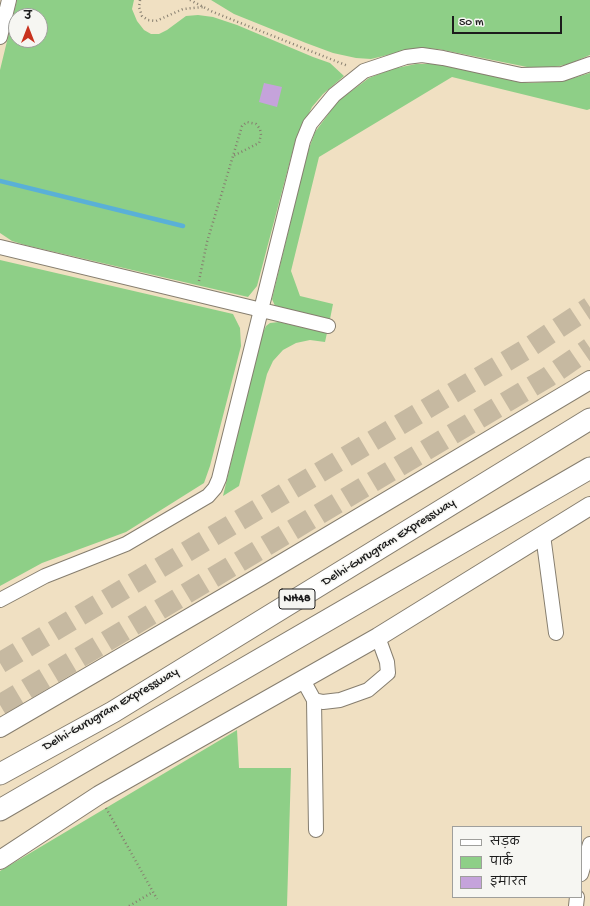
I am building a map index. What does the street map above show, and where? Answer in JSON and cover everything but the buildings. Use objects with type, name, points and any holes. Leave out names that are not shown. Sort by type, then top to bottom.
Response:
[{"type":"highway","name":"Delhi-Gurugram Expressway","points":[[0,774],[113,712],[590,419]]},
{"type":"highway","name":"NH48","points":[[0,810],[590,468]]},
{"type":"main road","points":[[0,728],[254,580],[590,380]]},
{"type":"main road","points":[[0,860],[99,795],[378,637],[590,506]]},
{"type":"lane","points":[[0,37],[9,0]]},
{"type":"lane","points":[[0,600],[45,576],[126,544],[208,496],[215,488],[219,480],[260,310],[304,141],[310,124],[334,95],[364,71],[406,57],[422,55],[443,58],[521,76],[562,74],[590,64]]},
{"type":"lane","points":[[0,247],[328,326]]},
{"type":"lane","points":[[543,535],[556,633]]},
{"type":"lane","points":[[314,700],[323,702],[340,700],[368,690],[380,681],[388,673],[388,662],[378,637]]},
{"type":"lane","points":[[303,680],[314,700],[316,830]]},
{"type":"lane","points":[[582,871],[590,844]]},
{"type":"path","points":[[140,0],[139,7],[142,16],[148,20],[156,21],[183,9],[204,7]]},
{"type":"path","points":[[190,0],[364,71]]},
{"type":"path","points":[[197,295],[199,274],[207,242],[242,126],[247,122],[256,124],[260,129],[261,135],[259,143],[233,156]]},
{"type":"path","points":[[99,795],[158,899]]},
{"type":"path","points":[[129,906],[153,892]]},
{"type":"green space","points":[[17,0],[134,0],[132,9],[137,21],[144,30],[151,34],[159,34],[167,30],[186,16],[198,15],[213,17],[237,25],[330,63],[344,76],[323,94],[312,107],[295,142],[257,286],[248,297],[25,245],[12,241],[0,233],[0,70],[8,37],[8,48],[48,48],[48,8],[15,8]]},
{"type":"green space","points":[[211,0],[590,0],[590,55],[569,64],[550,68],[532,68],[438,49],[416,48],[371,59],[356,58],[333,53],[306,43],[234,14]]},
{"type":"green space","points":[[416,64],[437,64],[460,67],[528,83],[563,81],[590,73],[590,109],[587,110],[452,77],[319,157],[291,271],[300,296],[333,304],[330,319],[275,306],[272,299],[307,154],[315,132],[338,101],[369,78],[392,69]]},
{"type":"green space","points":[[0,260],[233,314],[240,328],[241,346],[210,466],[204,483],[126,532],[42,563],[0,586]]},
{"type":"green space","points":[[279,322],[327,333],[325,342],[310,340],[296,343],[283,350],[273,361],[267,374],[239,486],[223,496],[261,337],[266,326],[270,323]]},
{"type":"green space","points":[[237,730],[239,768],[291,768],[287,906],[0,906],[0,871]]},
{"type":"waterway","points":[[0,181],[183,226]]},
{"type":"tunnel","points":[[0,663],[525,350],[590,307]]},
{"type":"tunnel","points":[[0,705],[548,377],[590,348]]}]
